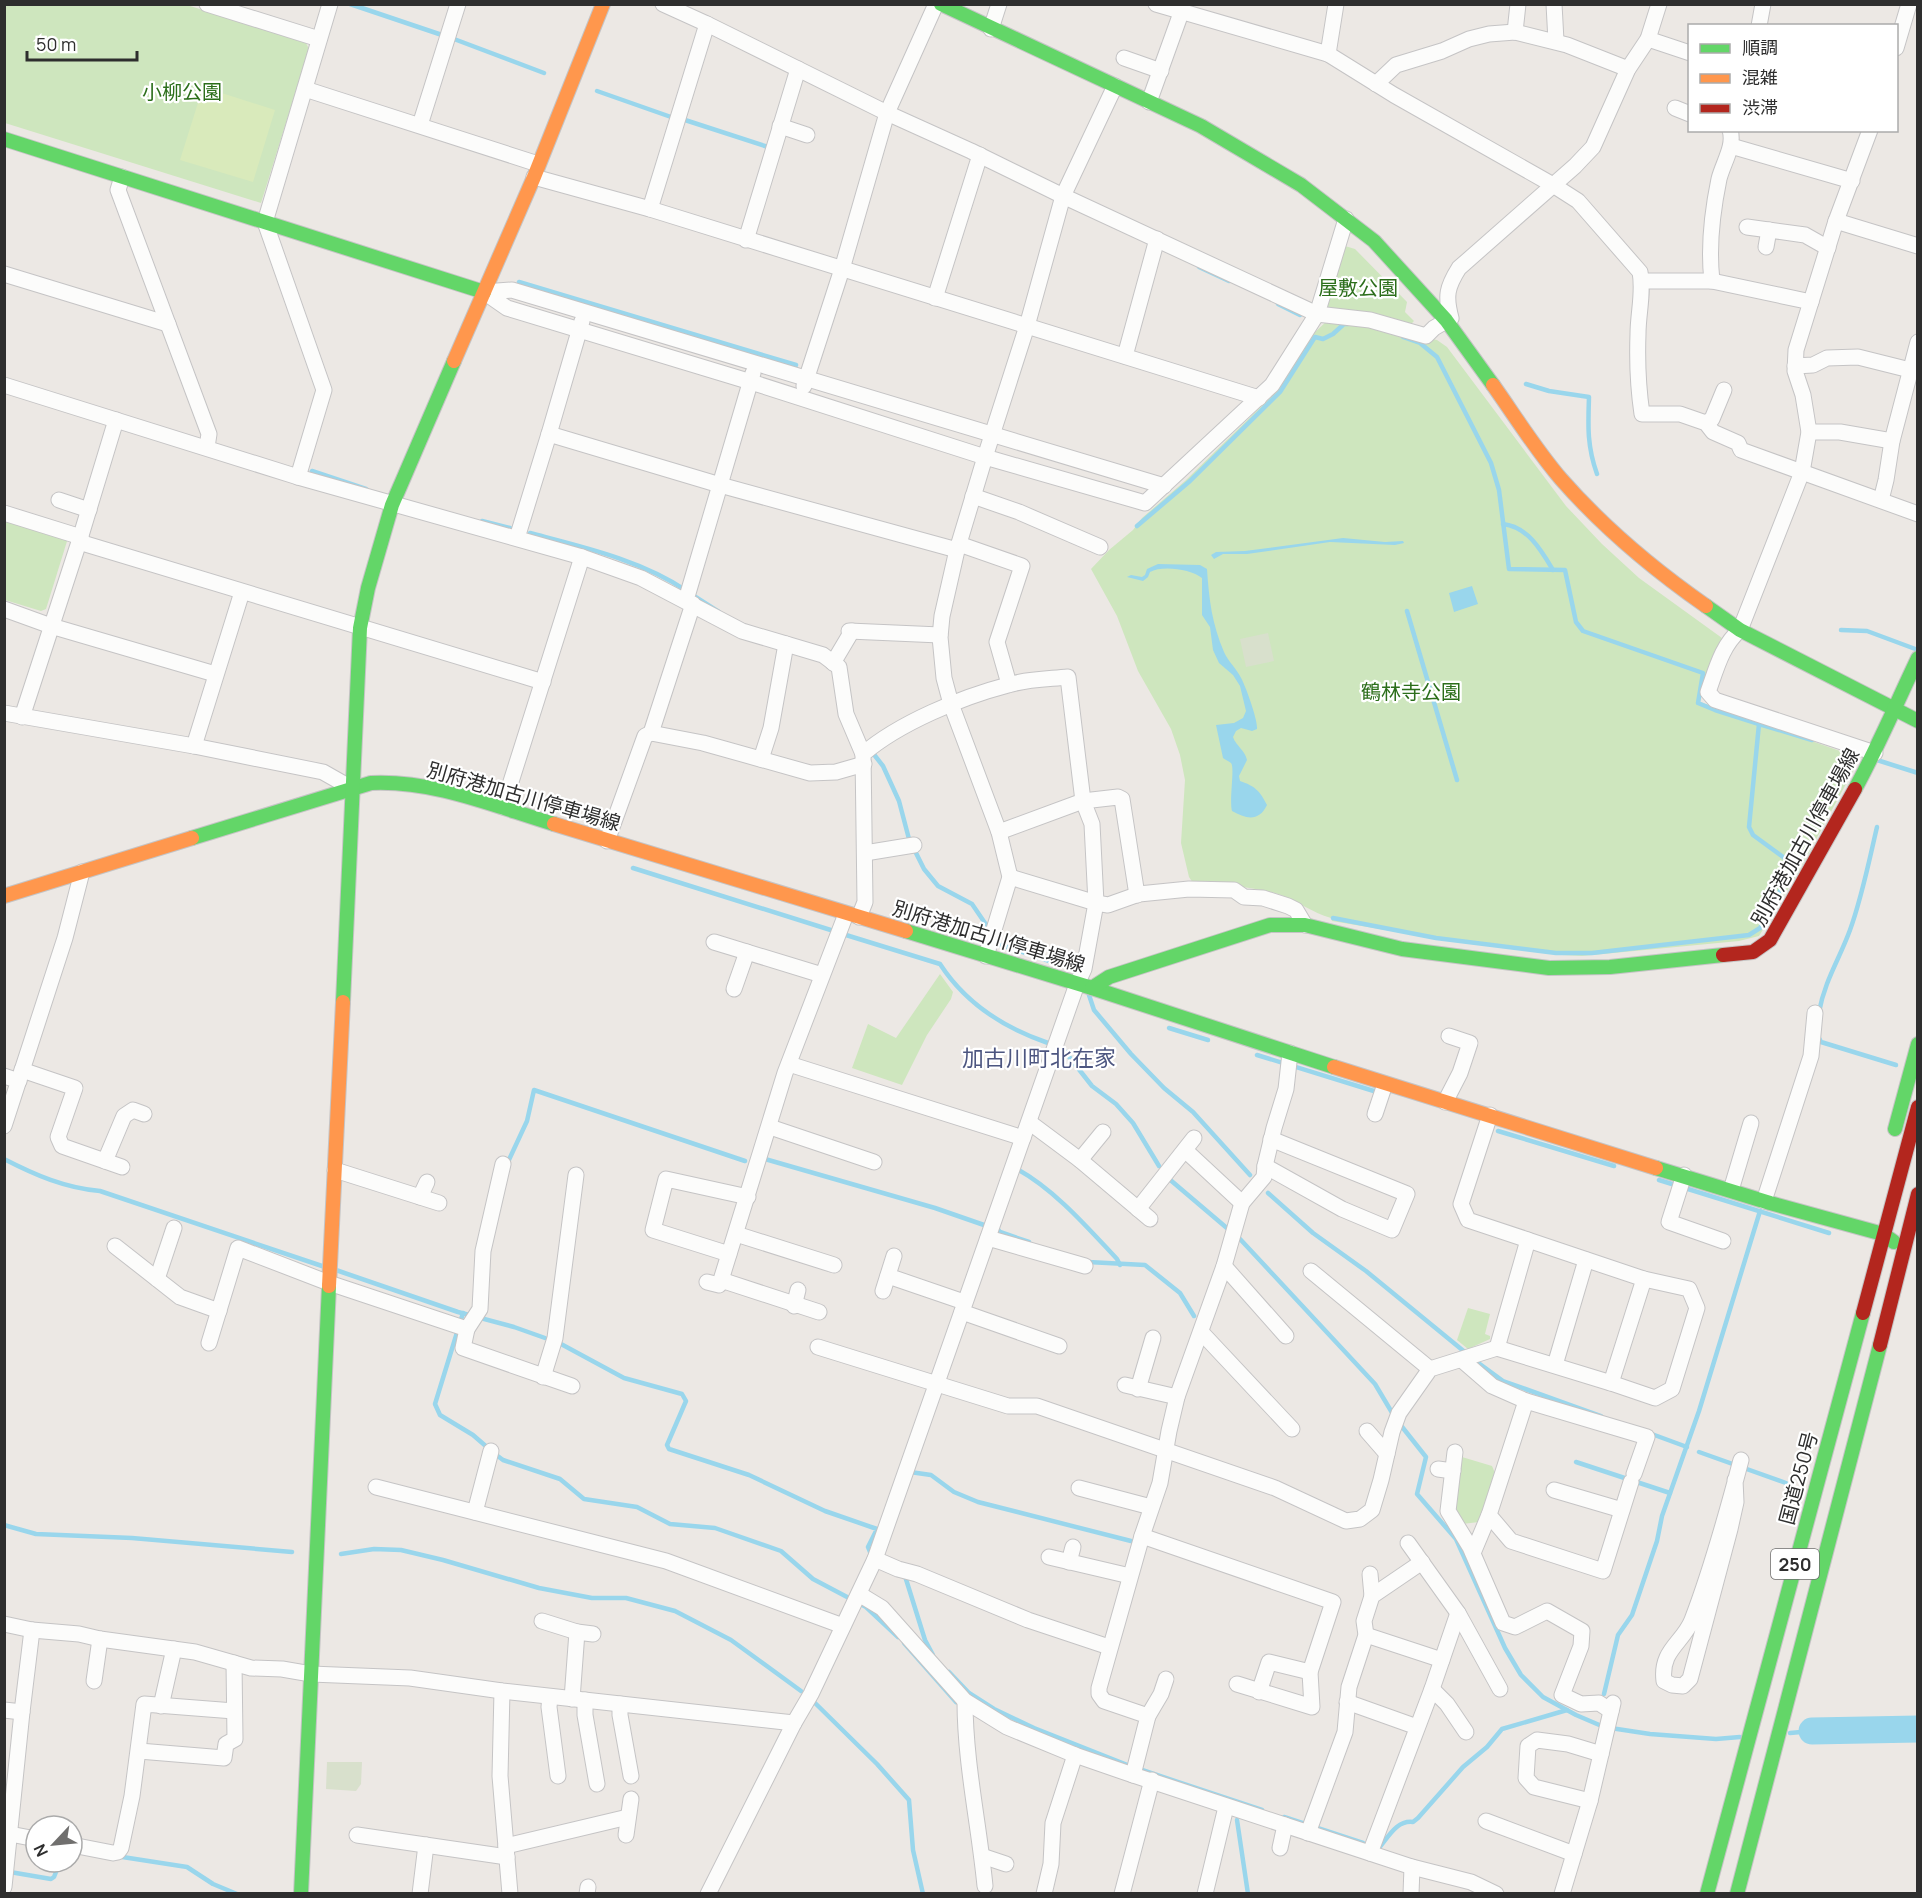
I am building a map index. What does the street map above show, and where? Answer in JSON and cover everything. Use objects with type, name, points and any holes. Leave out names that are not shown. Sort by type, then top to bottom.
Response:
[{"type":"main road","points":[[301,1893],[360,628],[368,588],[392,505],[536,171],[603,4]]},
{"type":"main road","points":[[939,4],[1201,126],[1252,154],[1301,185],[1374,241],[1424,294],[1560,477],[1609,530],[1669,580],[1740,630],[1917,721]]},
{"type":"main road","points":[[4,139],[484,292]]},
{"type":"main road","name":"別府港加古川停車場線","points":[[4,896],[371,783],[393,782],[430,786],[503,807],[607,841],[1092,988],[1109,977],[1270,925],[1305,925],[1402,949],[1549,968],[1610,967],[1753,952],[1770,940],[1875,753],[1917,658]]},
{"type":"main road","points":[[1092,988],[1289,1061],[1383,1090],[1445,1102],[1490,1115],[1681,1184],[1731,1190],[1882,1234],[1902,1248],[1917,1230]]},
{"type":"main road","points":[[1892,1142],[1917,1044]]},
{"type":"main road","name":"国道250号","points":[[1707,1893],[1917,1107]]},
{"type":"main road","name":"250","points":[[1737,1893],[1843,1492],[1917,1194]]},
{"type":"main road","name":"250","points":[[1878,1197],[1882,1234]]},
{"type":"street","points":[[207,4],[319,39]]},
{"type":"street","points":[[298,477],[324,390],[265,222],[330,4]]},
{"type":"street","points":[[420,125],[458,4]]},
{"type":"street","points":[[663,4],[887,113],[980,155],[1062,200],[1156,244],[1317,314],[1370,320],[1426,336],[1434,328],[1451,318],[1446,300],[1451,281],[1459,268],[1593,147],[1628,69],[1648,39],[1659,4]]},
{"type":"street","points":[[801,398],[842,269],[887,113],[939,4]]},
{"type":"street","points":[[991,29],[999,4]]},
{"type":"street","points":[[1156,4],[1328,54],[1578,201],[1640,272],[1638,386],[1642,414],[1680,414],[1706,423],[1713,432],[1738,443],[1741,450],[1917,514]]},
{"type":"street","points":[[1328,54],[1336,4]]},
{"type":"street","points":[[1515,32],[1518,4]]},
{"type":"street","points":[[1554,4],[1556,41]]},
{"type":"street","points":[[1759,24],[1763,4]]},
{"type":"street","points":[[1898,42],[1910,4]]},
{"type":"street","points":[[1149,102],[1181,13]]},
{"type":"street","points":[[650,209],[707,24]]},
{"type":"street","points":[[1376,84],[1396,65],[1442,51],[1469,39],[1489,34],[1515,32],[1556,41],[1628,69]]},
{"type":"street","points":[[1648,39],[1688,53]]},
{"type":"street","points":[[1124,58],[1161,71]]},
{"type":"street","points":[[746,240],[798,69]]},
{"type":"street","points":[[986,956],[1010,877],[999,832],[951,704],[944,678],[940,635],[942,616],[958,547],[984,457],[1027,326],[1062,200],[1115,86]]},
{"type":"street","points":[[304,90],[420,125],[536,171],[746,240],[1259,398]]},
{"type":"street","points":[[780,126],[807,135]]},
{"type":"street","points":[[1869,132],[1836,221],[1796,350],[1795,366],[1803,395],[1809,432],[1802,472],[1740,630],[1730,638],[1708,692],[1715,700],[1875,753]]},
{"type":"street","points":[[1712,281],[1709,252],[1712,223],[1731,134],[1852,181]]},
{"type":"street","points":[[935,298],[980,155]]},
{"type":"street","points":[[122,177],[118,190],[209,434],[207,447]]},
{"type":"street","points":[[484,292],[507,308],[750,382],[984,457],[1144,503],[1272,385],[1317,314],[1346,219]]},
{"type":"street","points":[[1836,221],[1917,246]]},
{"type":"street","points":[[1747,227],[1805,236],[1828,248]]},
{"type":"street","points":[[1766,247],[1769,230]]},
{"type":"street","points":[[1125,356],[1156,244]]},
{"type":"street","points":[[4,274],[168,324]]},
{"type":"street","points":[[1641,281],[1712,281],[1811,302]]},
{"type":"street","points":[[484,292],[512,290],[1164,486]]},
{"type":"street","points":[[517,538],[584,312]]},
{"type":"street","points":[[1881,500],[1892,441],[1912,372],[1917,342]]},
{"type":"street","points":[[1795,366],[1813,365],[1827,358],[1858,357],[1912,372]]},
{"type":"street","points":[[651,733],[690,602],[720,485],[755,364]]},
{"type":"street","points":[[5,387],[392,505],[582,557],[641,578],[742,631],[822,655],[839,668],[846,714],[863,759],[865,902],[852,916],[822,975],[789,1064],[729,1254],[714,1281],[819,1312]]},
{"type":"street","points":[[1706,423],[1712,419],[1724,390]]},
{"type":"street","points":[[22,717],[116,420]]},
{"type":"street","points":[[1809,432],[1840,432],[1892,441]]},
{"type":"street","points":[[549,434],[720,485],[1022,566],[997,642],[1009,684]]},
{"type":"street","points":[[973,496],[1019,512],[1100,547]]},
{"type":"street","points":[[59,500],[89,510]]},
{"type":"street","points":[[4,513],[242,592],[543,682]]},
{"type":"street","points":[[503,807],[582,557]]},
{"type":"street","points":[[194,746],[242,592]]},
{"type":"street","points":[[4,609],[51,626],[215,674]]},
{"type":"street","points":[[833,663],[851,631],[940,635]]},
{"type":"street","points":[[761,759],[771,728],[786,644]]},
{"type":"street","points":[[607,841],[645,736],[651,733],[703,742],[810,773],[836,772],[863,759],[880,740],[951,704],[1009,684],[1068,677],[1083,801],[1092,824],[1096,903],[1084,969],[875,1559],[811,1694],[708,1893]]},
{"type":"street","points":[[4,713],[194,746],[323,772],[353,789]]},
{"type":"street","points":[[999,832],[1083,801],[1118,797],[1122,799],[1137,895]]},
{"type":"street","points":[[865,853],[914,845]]},
{"type":"street","points":[[4,1126],[15,1076],[65,938],[82,872]]},
{"type":"street","points":[[1010,877],[1108,905],[1137,895],[1189,889],[1234,890],[1244,897],[1263,898],[1288,906],[1296,910],[1305,925]]},
{"type":"street","points":[[714,942],[822,975]]},
{"type":"street","points":[[734,989],[747,952]]},
{"type":"street","points":[[1764,1201],[1811,1056],[1815,1013]]},
{"type":"street","points":[[1445,1102],[1460,1073],[1470,1043],[1449,1036]]},
{"type":"street","points":[[1148,1716],[1104,1701],[1099,1694],[1109,1647],[1160,1483],[1177,1397],[1224,1266],[1242,1203],[1264,1177],[1264,1166],[1286,1089],[1289,1061]]},
{"type":"street","points":[[789,1064],[1023,1138]]},
{"type":"street","points":[[15,1076],[75,1088],[58,1137],[62,1146],[122,1167]]},
{"type":"street","points":[[1375,1114],[1383,1090]]},
{"type":"street","points":[[105,1161],[124,1116],[133,1110],[144,1114]]},
{"type":"street","points":[[818,1347],[1008,1406],[1037,1406],[1275,1488],[1346,1521],[1360,1519],[1372,1510],[1399,1413],[1430,1369],[1497,1348],[1655,1398],[1672,1389],[1696,1308],[1689,1289],[1644,1279],[1468,1220],[1461,1204],[1490,1115]]},
{"type":"street","points":[[1029,1122],[1080,1160],[1150,1219]]},
{"type":"street","points":[[1731,1190],[1751,1123]]},
{"type":"street","points":[[770,1127],[874,1162]]},
{"type":"street","points":[[1080,1160],[1103,1132]]},
{"type":"street","points":[[1264,1166],[1342,1209],[1392,1230],[1407,1194],[1271,1139]]},
{"type":"street","points":[[1138,1209],[1190,1144],[1242,1203]]},
{"type":"street","points":[[503,1164],[483,1251],[480,1309],[467,1329],[463,1348],[572,1386]]},
{"type":"street","points":[[334,1170],[439,1203]]},
{"type":"street","points":[[543,1377],[555,1338],[576,1175]]},
{"type":"street","points":[[729,1254],[653,1230],[666,1179],[748,1197]]},
{"type":"street","points":[[420,1197],[427,1182]]},
{"type":"street","points":[[1681,1184],[1670,1222],[1723,1241]]},
{"type":"street","points":[[158,1279],[174,1228]]},
{"type":"street","points":[[736,1234],[834,1265]]},
{"type":"street","points":[[988,1238],[1084,1266]]},
{"type":"street","points":[[1497,1348],[1528,1240]]},
{"type":"street","points":[[115,1246],[180,1297],[219,1311]]},
{"type":"street","points":[[209,1343],[238,1248],[329,1283],[467,1329]]},
{"type":"street","points":[[883,1291],[894,1257]]},
{"type":"street","points":[[1555,1365],[1586,1260]]},
{"type":"street","points":[[1224,1266],[1286,1335]]},
{"type":"street","points":[[1311,1271],[1430,1369]]},
{"type":"street","points":[[888,1276],[1059,1346]]},
{"type":"street","points":[[1611,1383],[1644,1279]]},
{"type":"street","points":[[794,1306],[798,1290]]},
{"type":"street","points":[[1201,1332],[1267,1412],[1292,1429]]},
{"type":"street","points":[[1154,1338],[1132,1387],[1177,1397]]},
{"type":"street","points":[[1467,1358],[1492,1386],[1526,1401],[1647,1437],[1647,1458],[1633,1478],[1603,1571],[1511,1541],[1490,1515]]},
{"type":"street","points":[[1473,1553],[1490,1515],[1526,1401]]},
{"type":"street","points":[[1367,1431],[1387,1454]]},
{"type":"street","points":[[475,1512],[491,1451]]},
{"type":"street","points":[[1455,1452],[1445,1470],[1448,1511],[1473,1553],[1503,1623],[1515,1627],[1548,1611],[1582,1630],[1581,1646],[1562,1695],[1581,1704],[1599,1703],[1610,1718],[1590,1801],[1562,1893]]},
{"type":"street","points":[[1735,1480],[1734,1511],[1690,1678],[1683,1686],[1672,1685],[1664,1681],[1663,1672],[1667,1654],[1691,1623],[1741,1460]]},
{"type":"street","points":[[1091,1486],[1151,1507]]},
{"type":"street","points":[[376,1487],[666,1561],[843,1626]]},
{"type":"street","points":[[1554,1490],[1622,1510]]},
{"type":"street","points":[[1142,1536],[1333,1602],[1310,1672],[1312,1707],[1237,1684]]},
{"type":"street","points":[[1408,1544],[1458,1613],[1500,1689]]},
{"type":"street","points":[[1070,1562],[1073,1547]]},
{"type":"street","points":[[1049,1557],[1130,1576]]},
{"type":"street","points":[[875,1559],[928,1578],[1028,1620],[1109,1647]]},
{"type":"street","points":[[1372,1596],[1422,1562]]},
{"type":"street","points":[[1308,1833],[1345,1732],[1349,1687],[1366,1635],[1364,1621],[1372,1596],[1370,1574]]},
{"type":"street","points":[[859,1594],[882,1608],[965,1701],[1007,1727],[1075,1755],[1226,1807],[1412,1867],[1471,1882],[1496,1893]]},
{"type":"street","points":[[1370,1853],[1458,1613]]},
{"type":"street","points":[[542,1621],[593,1635]]},
{"type":"street","points":[[4,1624],[32,1630],[79,1634],[195,1652],[251,1668],[282,1669],[311,1674],[410,1678],[550,1697],[794,1723]]},
{"type":"street","points":[[4,1887],[32,1630]]},
{"type":"street","points":[[577,1632],[579,1700],[585,1714],[597,1784]]},
{"type":"street","points":[[1366,1635],[1442,1660]]},
{"type":"street","points":[[94,1681],[100,1639]]},
{"type":"street","points":[[161,1706],[174,1649]]},
{"type":"street","points":[[1259,1692],[1269,1662],[1310,1672]]},
{"type":"street","points":[[139,1751],[224,1758],[226,1744],[235,1739],[234,1663]]},
{"type":"street","points":[[1133,1775],[1148,1716],[1165,1700],[1166,1679]]},
{"type":"street","points":[[1432,1689],[1447,1704],[1466,1732]]},
{"type":"street","points":[[502,1691],[500,1776],[510,1893]]},
{"type":"street","points":[[550,1697],[553,1768]]},
{"type":"street","points":[[965,1701],[965,1737],[985,1886]]},
{"type":"street","points":[[1347,1702],[1417,1727]]},
{"type":"street","points":[[84,1847],[113,1853],[118,1852],[121,1848],[132,1797],[144,1704],[234,1711]]},
{"type":"street","points":[[620,1704],[631,1776]]},
{"type":"street","points":[[4,1710],[22,1712]]},
{"type":"street","points":[[1590,1801],[1534,1787],[1526,1778],[1528,1746],[1537,1740],[1568,1744],[1601,1754]]},
{"type":"street","points":[[1044,1893],[1051,1864],[1053,1823],[1075,1755]]},
{"type":"street","points":[[1122,1893],[1152,1780]]},
{"type":"street","points":[[626,1835],[631,1799]]},
{"type":"street","points":[[1205,1893],[1226,1807]]},
{"type":"street","points":[[357,1835],[426,1845],[506,1852],[628,1817]]},
{"type":"street","points":[[1486,1821],[1574,1854]]},
{"type":"street","points":[[1280,1848],[1285,1825]]},
{"type":"street","points":[[10,1834],[24,1837]]},
{"type":"street","points":[[420,1893],[426,1845]]},
{"type":"street","points":[[982,1857],[1006,1864]]},
{"type":"street","points":[[1411,1893],[1412,1867]]},
{"type":"green space","name":"小柳公園","points":[[4,5],[187,5],[306,43],[309,49],[261,203],[5,123]]},
{"type":"green space","points":[[203,87],[275,110],[253,182],[180,160]]},
{"type":"green space","name":"屋敷公園","points":[[1345,246],[1355,249],[1407,302],[1405,312],[1414,321],[1409,326],[1324,310]]},
{"type":"green space","name":"鶴林寺公園","points":[[1329,319],[1437,340],[1447,347],[1566,506],[1639,578],[1722,638],[1708,669],[1700,702],[1860,758],[1799,871],[1759,936],[1739,941],[1582,956],[1562,955],[1433,938],[1332,921],[1331,918],[1268,891],[1193,883],[1189,877],[1181,843],[1185,780],[1180,755],[1171,729],[1138,671],[1117,616],[1091,569],[1277,391],[1313,334]]},
{"type":"green space","points":[[4,519],[68,538],[46,609],[41,611],[5,600]]},
{"type":"green space","points":[[1268,633],[1274,661],[1246,667],[1240,639]]},
{"type":"green space","points":[[940,974],[953,992],[951,999],[927,1035],[902,1085],[852,1068],[868,1024],[896,1038]]},
{"type":"green space","points":[[1468,1308],[1490,1314],[1485,1334],[1490,1336],[1490,1339],[1468,1349],[1457,1340]]},
{"type":"green space","points":[[1462,1457],[1492,1466],[1495,1473],[1479,1522],[1462,1524],[1454,1511]]},
{"type":"green space","points":[[327,1762],[362,1762],[361,1784],[356,1791],[326,1789]]},
{"type":"water","points":[[1343,538],[1385,542],[1403,541],[1404,543],[1395,545],[1330,542],[1247,554],[1223,554],[1214,559],[1211,555],[1216,552],[1245,551]]},
{"type":"water","points":[[1158,564],[1200,565],[1207,569],[1210,602],[1220,642],[1245,686],[1257,724],[1257,729],[1252,731],[1241,728],[1233,737],[1247,760],[1239,776],[1240,781],[1256,790],[1267,805],[1256,816],[1242,816],[1232,811],[1232,766],[1223,758],[1216,725],[1234,723],[1243,718],[1246,711],[1240,686],[1233,675],[1219,663],[1213,650],[1210,627],[1202,615],[1202,578],[1191,572],[1169,568],[1150,572],[1143,581],[1127,577],[1131,575],[1142,577],[1147,569]]},
{"type":"water","points":[[1472,586],[1478,604],[1454,612],[1449,593]]},
{"type":"waterway","points":[[350,4],[442,35]]},
{"type":"waterway","points":[[454,39],[544,73]]},
{"type":"waterway","points":[[597,91],[671,117]]},
{"type":"waterway","points":[[685,120],[768,147]]},
{"type":"waterway","points":[[1199,267],[1229,281]]},
{"type":"waterway","points":[[519,282],[796,365]]},
{"type":"waterway","points":[[1278,304],[1300,315]]},
{"type":"waterway","points":[[1137,526],[1190,481],[1280,392],[1315,337],[1323,339],[1344,324],[1348,324]]},
{"type":"waterway","points":[[1403,337],[1420,343],[1437,357],[1491,463],[1499,490],[1509,569],[1565,570],[1576,622],[1583,631],[1703,673],[1698,703],[1759,724]]},
{"type":"waterway","points":[[1526,384],[1549,391],[1589,397],[1588,427],[1597,474]]},
{"type":"waterway","points":[[312,471],[366,489]]},
{"type":"waterway","points":[[482,521],[510,528]]},
{"type":"waterway","points":[[1503,524],[1512,526],[1527,535],[1553,570]]},
{"type":"waterway","points":[[530,533],[591,549],[631,563],[687,591]]},
{"type":"waterway","points":[[694,596],[719,612]]},
{"type":"waterway","points":[[1407,611],[1457,780]]},
{"type":"waterway","points":[[1841,630],[1867,631],[1918,650]]},
{"type":"waterway","points":[[1333,918],[1436,938],[1556,953],[1592,953],[1749,935],[1760,928],[1794,865],[1753,835],[1749,827],[1759,724],[1812,740]]},
{"type":"waterway","points":[[872,752],[883,766],[899,801],[909,839],[924,869],[938,886],[972,904],[987,926]]},
{"type":"waterway","points":[[1877,760],[1918,773]]},
{"type":"waterway","points":[[1819,1012],[1854,917],[1877,827]]},
{"type":"waterway","points":[[633,868],[837,932]]},
{"type":"waterway","points":[[846,935],[940,964],[962,991],[987,1013],[1016,1030],[1048,1043]]},
{"type":"waterway","points":[[1001,945],[1079,971]]},
{"type":"waterway","points":[[1089,995],[1094,1010],[1131,1054],[1164,1088],[1193,1112],[1250,1175]]},
{"type":"waterway","points":[[1169,1028],[1208,1040]]},
{"type":"waterway","points":[[1818,1036],[1821,1042],[1896,1065]]},
{"type":"waterway","points":[[1063,1049],[1092,1086],[1116,1104],[1133,1123],[1159,1166]]},
{"type":"waterway","points":[[1257,1055],[1377,1092]]},
{"type":"waterway","points":[[507,1164],[527,1121],[534,1090],[745,1161]]},
{"type":"waterway","points":[[1498,1131],[1614,1166]]},
{"type":"waterway","points":[[4,1159],[51,1180],[100,1191],[325,1267]]},
{"type":"waterway","points":[[763,1162],[765,1159],[935,1208],[984,1225]]},
{"type":"waterway","points":[[1017,1169],[1044,1187],[1070,1210],[1117,1259],[1120,1265]]},
{"type":"waterway","points":[[1168,1178],[1228,1229]]},
{"type":"waterway","points":[[1659,1180],[1829,1233]]},
{"type":"waterway","points":[[1268,1193],[1313,1233],[1366,1271],[1466,1353]]},
{"type":"waterway","points":[[1604,1694],[1618,1635],[1632,1615],[1657,1541],[1662,1516],[1699,1411],[1760,1211]]},
{"type":"waterway","points":[[997,1228],[1000,1232],[1029,1242]]},
{"type":"waterway","points":[[1240,1239],[1375,1384],[1394,1416]]},
{"type":"waterway","points":[[1088,1262],[1145,1265],[1180,1293],[1194,1316]]},
{"type":"waterway","points":[[336,1270],[458,1312],[545,1338]]},
{"type":"waterway","points":[[463,1313],[435,1404],[440,1415],[473,1435],[488,1448]]},
{"type":"waterway","points":[[561,1344],[624,1378],[682,1394],[686,1401],[667,1445],[669,1449],[749,1475],[825,1511],[877,1529],[868,1547],[870,1552]]},
{"type":"waterway","points":[[1473,1359],[1503,1381],[1601,1416]]},
{"type":"waterway","points":[[1399,1423],[1426,1457],[1417,1494],[1456,1539],[1505,1648],[1521,1675],[1543,1697],[1604,1727],[1650,1734],[1716,1739],[1740,1737]]},
{"type":"waterway","points":[[1649,1433],[1687,1447]]},
{"type":"waterway","points":[[1699,1452],[1786,1483]]},
{"type":"waterway","points":[[495,1454],[503,1460],[560,1479],[584,1499],[637,1507],[670,1524],[715,1528],[781,1551],[813,1579],[866,1607],[898,1637]]},
{"type":"waterway","points":[[1576,1462],[1670,1493]]},
{"type":"waterway","points":[[910,1472],[931,1475],[954,1492],[978,1502],[1131,1541]]},
{"type":"waterway","points":[[4,1525],[36,1534],[132,1538],[292,1552]]},
{"type":"waterway","points":[[341,1554],[374,1549],[401,1550],[539,1588],[592,1598],[626,1598],[675,1611],[731,1640],[801,1691]]},
{"type":"waterway","points":[[905,1576],[925,1640],[933,1655]]},
{"type":"waterway","points":[[904,1643],[956,1702]]},
{"type":"waterway","points":[[949,1672],[969,1693],[994,1709],[1034,1728],[1130,1766]]},
{"type":"waterway","points":[[814,1702],[877,1764],[909,1800],[913,1850],[923,1894]]},
{"type":"waterway","points":[[1379,1848],[1398,1826],[1413,1822],[1418,1818],[1463,1767],[1487,1747],[1502,1729],[1567,1710]]},
{"type":"waterway","points":[[1812,1731],[1918,1729]]},
{"type":"waterway","points":[[1790,1733],[1812,1731]]},
{"type":"waterway","points":[[1142,1770],[1262,1810]]},
{"type":"waterway","points":[[1284,1817],[1363,1843]]},
{"type":"waterway","points":[[1237,1820],[1248,1894]]},
{"type":"waterway","points":[[116,1856],[187,1867],[213,1884],[237,1894]]},
{"type":"waterway","points":[[10,1872],[51,1879],[55,1874]]},
{"type":"traffic: fast","points":[[941,4],[1201,126],[1301,185],[1374,241],[1446,320],[1493,385]]},
{"type":"traffic: fast","points":[[4,139],[484,292]]},
{"type":"traffic: fast","points":[[343,1002],[360,628],[368,588],[392,505],[454,361]]},
{"type":"traffic: fast","points":[[1706,606],[1740,630],[1918,721]]},
{"type":"traffic: fast","points":[[1855,789],[1918,658]]},
{"type":"traffic: fast","points":[[192,838],[371,783],[394,783],[441,790],[554,824]]},
{"type":"traffic: fast","points":[[1092,988],[1109,977],[1270,925],[1305,925],[1402,949],[1549,968],[1610,967],[1723,955]]},
{"type":"traffic: fast","points":[[906,931],[1092,988],[1334,1067]]},
{"type":"traffic: fast","points":[[1895,1129],[1918,1044]]},
{"type":"traffic: fast","points":[[1656,1168],[1883,1234],[1894,1242]]},
{"type":"traffic: fast","points":[[301,1894],[329,1286]]},
{"type":"traffic: fast","points":[[1707,1894],[1863,1313]]},
{"type":"traffic: fast","points":[[1737,1894],[1880,1345]]},
{"type":"traffic: slow","points":[[454,361],[534,177],[603,4]]},
{"type":"traffic: slow","points":[[1493,385],[1543,456],[1577,497],[1630,547],[1706,606]]},
{"type":"traffic: slow","points":[[554,824],[906,931]]},
{"type":"traffic: slow","points":[[4,896],[192,838]]},
{"type":"traffic: slow","points":[[329,1286],[343,1002]]},
{"type":"traffic: slow","points":[[1334,1067],[1656,1168]]},
{"type":"traffic: jam","points":[[1723,955],[1753,952],[1770,940],[1855,789]]},
{"type":"traffic: jam","points":[[1863,1313],[1918,1107]]},
{"type":"traffic: jam","points":[[1880,1345],[1918,1194]]},
{"type":"district","name":"加古川町北在家","points":[[1039,1058]]}]
